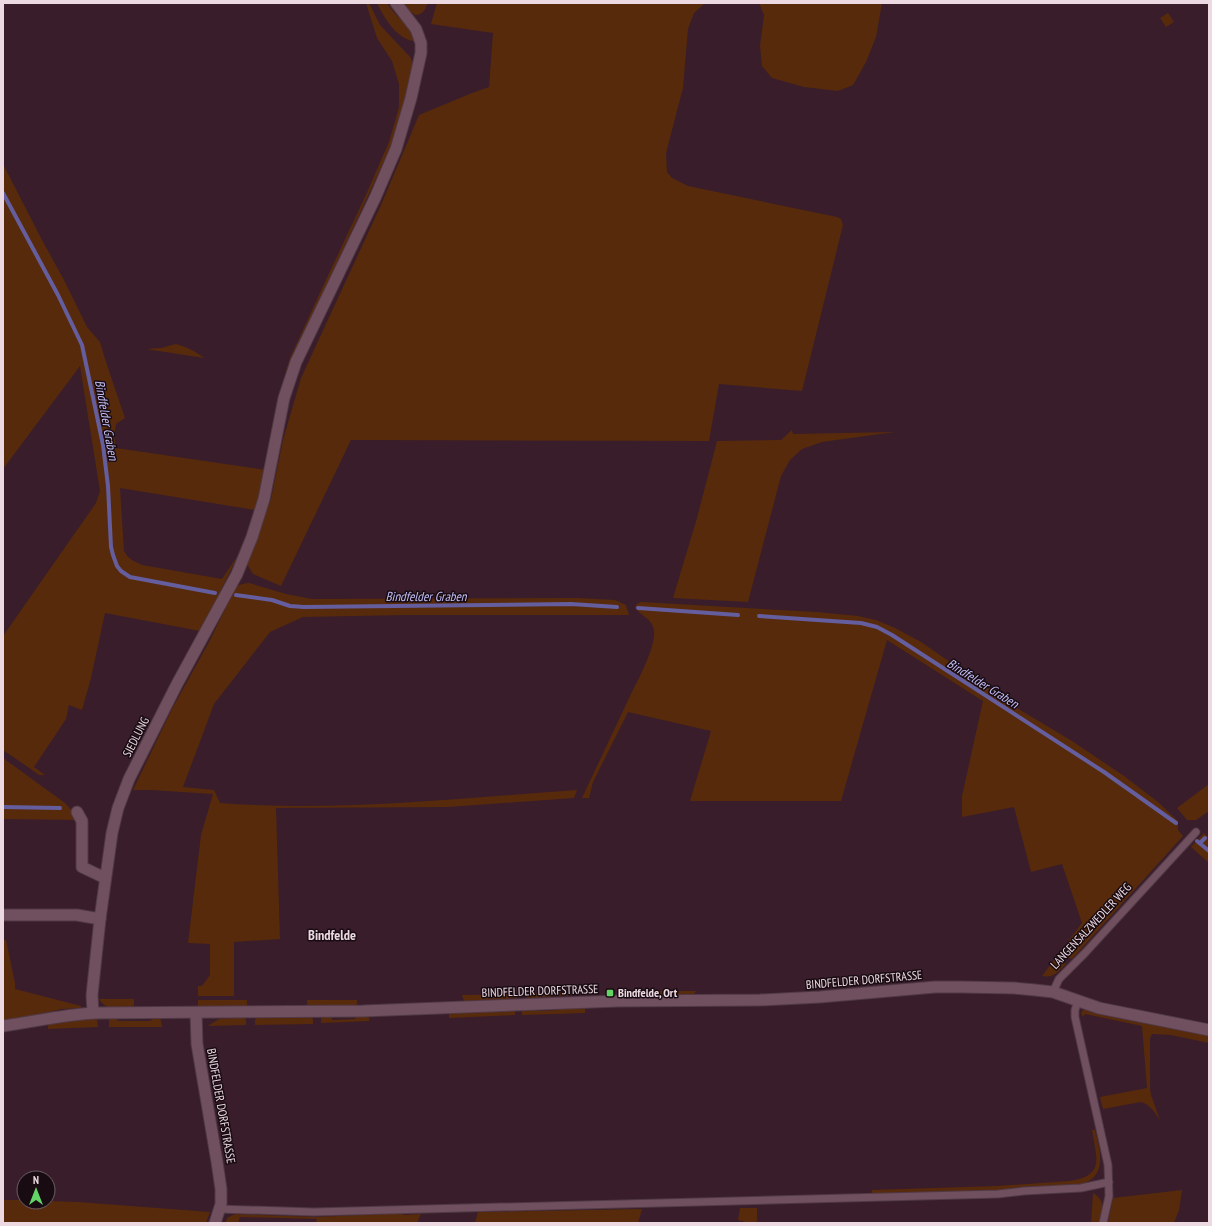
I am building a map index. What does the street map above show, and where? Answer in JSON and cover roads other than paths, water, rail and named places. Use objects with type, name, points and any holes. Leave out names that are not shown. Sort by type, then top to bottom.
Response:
[{"type":"street","name":"SIEDLUNG","points":[[93,1013],[92,995],[105,878],[112,832],[118,808],[129,779],[177,684],[234,580],[252,537],[264,499],[284,398],[296,362],[375,198],[396,149],[411,98],[420,59],[421,43],[416,29],[396,3]]},
{"type":"street","points":[[77,812],[82,821],[82,866],[105,878]]},
{"type":"street","points":[[3,915],[77,915],[100,919]]},
{"type":"street","name":"BINDFELDER DORFSTRASSE","points":[[3,1026],[71,1014],[93,1013],[362,1011],[618,1001],[760,1000],[820,997],[935,987],[1014,988],[1053,992]]},
{"type":"street","points":[[1053,992],[1099,1008],[1209,1030]]},
{"type":"street","name":"BINDFELDER DORFSTRASSE","points":[[196,1013],[197,1044],[221,1189],[220,1207],[215,1223]]},
{"type":"lane","name":"LANGENSALZWEDLER WEG","points":[[1053,992],[1059,979],[1086,953],[1196,832]]},
{"type":"lane","points":[[1078,1001],[1075,1010],[1076,1017],[1108,1165],[1109,1196],[1103,1223]]},
{"type":"lane","points":[[220,1207],[314,1212],[998,1194],[1081,1188],[1109,1182]]},
{"type":"waterway","name":"Bindfelder Graben","points":[[3,193],[58,295],[82,345],[103,445],[108,486],[111,547],[117,566],[121,571],[130,577],[215,593]]},
{"type":"waterway","name":"Bindfelder Graben","points":[[236,595],[272,600],[290,606],[304,607],[571,604],[617,607]]},
{"type":"waterway","name":"Bindfelder Graben","points":[[638,608],[738,615]]},
{"type":"waterway","name":"Bindfelder Graben","points":[[759,616],[861,623],[877,627],[892,635],[1104,772],[1176,823]]},
{"type":"waterway","points":[[3,807],[60,808]]},
{"type":"waterway","name":"Bindfelder Graben","points":[[1200,843],[1205,838]]},
{"type":"waterway","name":"Bindfelder Graben","points":[[1197,841],[1209,851]]},
{"type":"place","name":"Bindfelde, Ort","points":[[610,993]]},
{"type":"district","name":"Bindfelde","points":[[332,935]]}]
